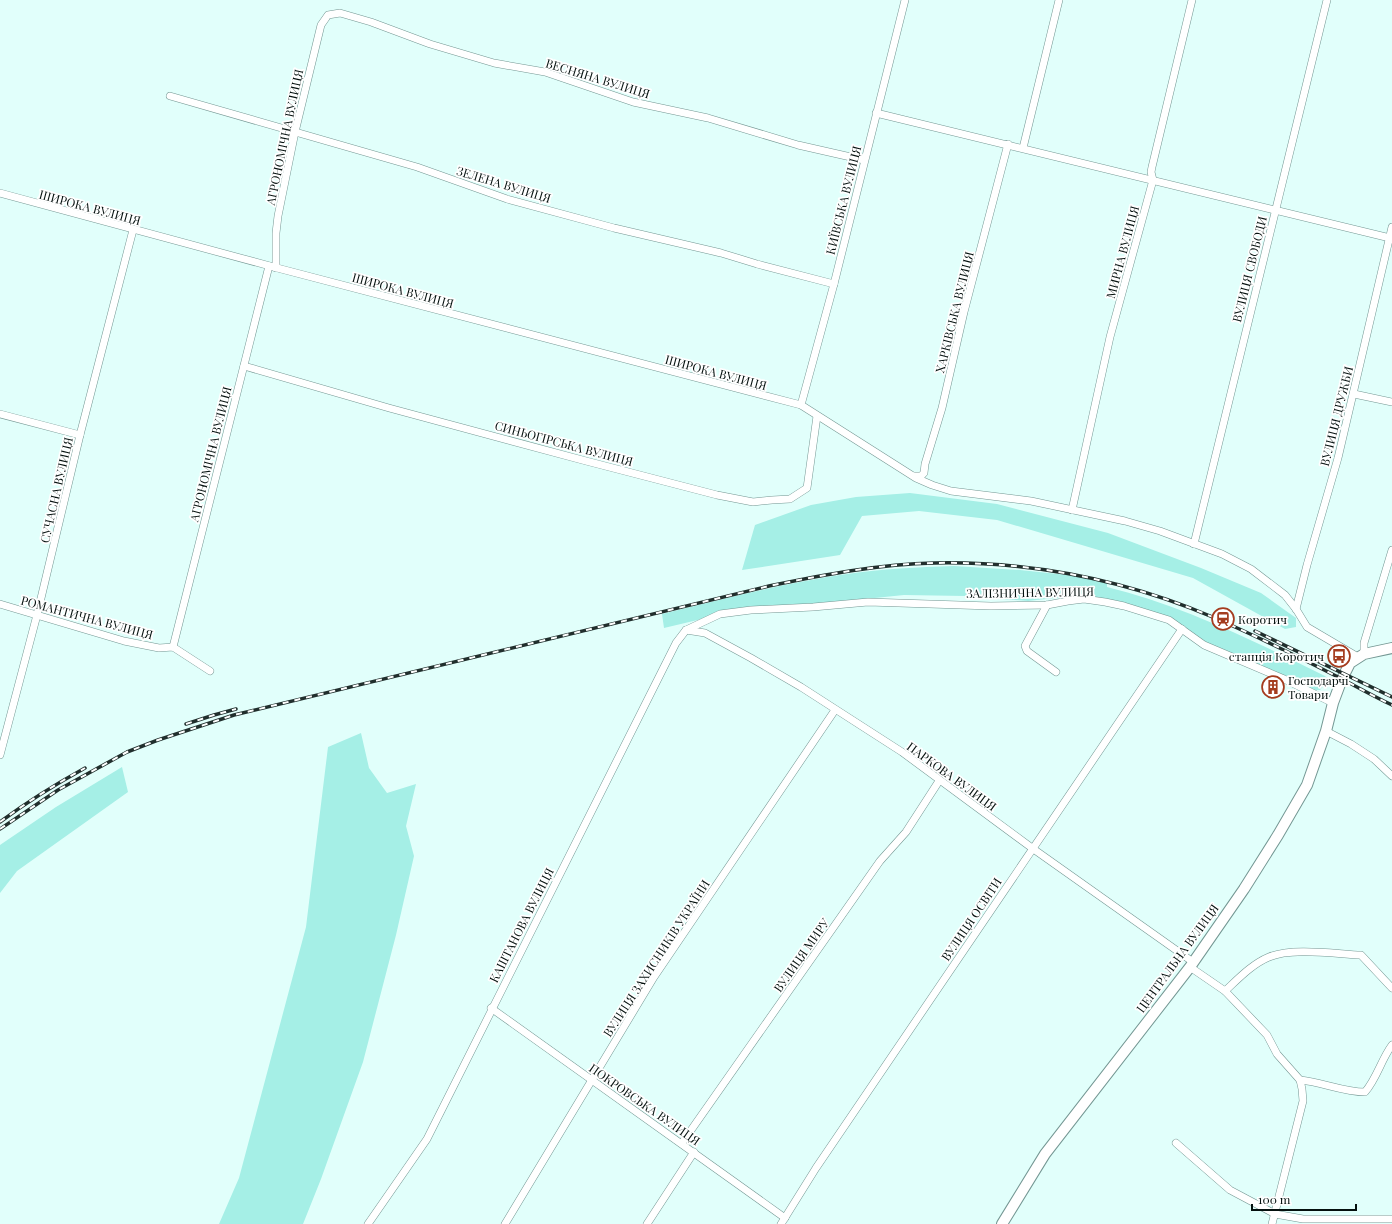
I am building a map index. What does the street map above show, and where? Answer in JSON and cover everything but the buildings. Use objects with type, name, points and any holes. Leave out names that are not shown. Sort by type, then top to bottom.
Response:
[{"type":"street","name":"КИЇВСЬКА ВУЛИЦЯ","points":[[801,405],[834,284],[905,0]]},
{"type":"street","points":[[1023,148],[1059,0]]},
{"type":"street","name":"МИРНА ВУЛИЦЯ","points":[[1072,510],[1110,337],[1153,180],[1152,166],[1192,0]]},
{"type":"street","name":"ВУЛИЦЯ СВОБОДИ","points":[[1194,544],[1327,0]]},
{"type":"street","name":"ВЕСНЯНА ВУЛИЦЯ","points":[[328,15],[340,13],[371,22],[430,44],[494,63],[545,72],[633,102],[708,118],[798,145],[864,160]]},
{"type":"street","name":"АГРОНОМІЧНА ВУЛИЦЯ","points":[[174,647],[244,366],[272,267],[277,221],[295,132],[321,25],[328,15]]},
{"type":"street","name":"ЗЕЛЕНА ВУЛИЦЯ","points":[[170,96],[417,167],[507,199],[614,228],[721,253],[834,284]]},
{"type":"street","points":[[876,113],[1391,238]]},
{"type":"street","name":"ХАРКІВСЬКА ВУЛИЦЯ","points":[[912,476],[921,476],[924,473],[925,464],[942,408],[964,312],[1008,144]]},
{"type":"street","name":"ШИРОКА ВУЛИЦЯ","points":[[0,193],[272,267],[801,405],[912,476],[932,485],[951,491],[1031,501],[1125,521],[1222,554],[1251,569],[1285,595],[1307,627],[1361,656]]},
{"type":"street","name":"ВУЛИЦЯ ДРУЖБИ","points":[[1296,609],[1338,458],[1391,238],[1392,226]]},
{"type":"street","name":"СУЧАСНА ВУЛИЦЯ","points":[[0,755],[37,615],[80,434],[133,230]]},
{"type":"street","name":"СИНЬОГІРСЬКА ВУЛИЦЯ","points":[[244,366],[389,408],[586,461],[717,495],[752,502],[790,499],[807,488],[817,416]]},
{"type":"street","points":[[1354,394],[1392,402]]},
{"type":"street","points":[[0,414],[80,434]]},
{"type":"street","points":[[1392,550],[1361,656],[1392,648]]},
{"type":"street","name":"ЗАЛІЗНИЧНА ВУЛИЦЯ","points":[[686,630],[720,614],[751,610],[813,607],[868,602],[991,606],[1047,605],[1084,599],[1124,606],[1169,620],[1204,645],[1284,679],[1333,703]]},
{"type":"street","name":"РОМАНТИЧНА ВУЛИЦЯ","points":[[0,604],[124,641],[159,648],[174,647]]},
{"type":"street","points":[[1047,605],[1025,646],[1026,651],[1056,672]]},
{"type":"street","name":"ВУЛИЦЯ ОСВІТИ","points":[[783,1221],[816,1168],[1182,629]]},
{"type":"street","name":"ПАРКОВА ВУЛИЦЯ","points":[[686,630],[705,633],[801,688],[902,752],[939,781],[1192,964],[1225,991],[1267,1035],[1277,1054],[1300,1080]]},
{"type":"street","name":"КАШТАНОВА ВУЛИЦЯ","points":[[368,1224],[427,1139],[491,1008],[676,643],[686,630]]},
{"type":"street","points":[[174,647],[210,671]]},
{"type":"street","name":"ЦЕНТРАЛЬНА ВУЛИЦЯ","points":[[1002,1224],[1046,1154],[1192,964],[1278,835],[1306,785],[1326,731],[1338,689],[1350,662],[1361,656]]},
{"type":"street","name":"ВУЛИЦЯ ЗАХИСНИКІВ УКРАЇНИ","points":[[504,1224],[654,977],[835,710]]},
{"type":"street","points":[[1326,731],[1351,744],[1374,759],[1392,776]]},
{"type":"street","name":"ВУЛИЦЯ МИРУ","points":[[682,1143],[880,861],[906,832],[939,781]]},
{"type":"street","points":[[1225,991],[1257,964],[1269,957],[1287,953],[1317,952],[1361,955],[1392,988]]},
{"type":"street","name":"ПОКРОВСЬКА ВУЛИЦЯ","points":[[491,1008],[682,1143],[783,1221]]},
{"type":"street","points":[[1272,1224],[1303,1101],[1300,1080],[1314,1081],[1355,1092],[1365,1092],[1392,1045]]},
{"type":"street","points":[[1176,1143],[1230,1190],[1275,1214],[1303,1219],[1342,1222],[1392,1219]]},
{"type":"street","points":[[647,1224],[694,1152]]},
{"type":"shaded area","points":[[910,493],[997,504],[1108,533],[1201,568],[1261,593],[1296,618],[1296,627],[1285,629],[1193,578],[997,520],[919,511],[862,516],[840,555],[742,570],[755,525],[811,505],[856,497]]},
{"type":"shaded area","points":[[954,566],[1020,570],[1077,576],[1107,583],[1107,587],[1164,604],[1245,637],[1325,676],[1327,678],[1326,683],[1320,690],[1315,690],[1208,644],[1179,626],[1106,602],[1064,597],[1028,601],[965,596],[904,595],[727,613],[664,628],[662,614],[777,587],[860,572],[900,568]]},
{"type":"shaded area","points":[[361,733],[369,768],[387,793],[416,784],[406,826],[414,856],[396,935],[363,1062],[321,1179],[303,1224],[219,1224],[239,1178],[306,927],[328,747]]},
{"type":"shaded area","points":[[122,767],[128,792],[17,871],[0,893],[0,845],[56,807]]},
{"type":"railway","points":[[0,829],[58,790],[127,752],[158,740],[234,715],[769,586],[830,574],[893,565],[934,563],[1007,565],[1113,583],[1147,593],[1215,618],[1295,655],[1392,705]]},
{"type":"railway","points":[[1255,631],[1392,697]]},
{"type":"railway","points":[[186,724],[236,709]]},
{"type":"railway","points":[[0,822],[63,780],[85,768]]},
{"type":"place","name":"Коротич","points":[[1223,619]]},
{"type":"place","name":"станція Коротич","points":[[1339,656]]},
{"type":"place","name":"Господарчі Товари","points":[[1273,687]]}]
